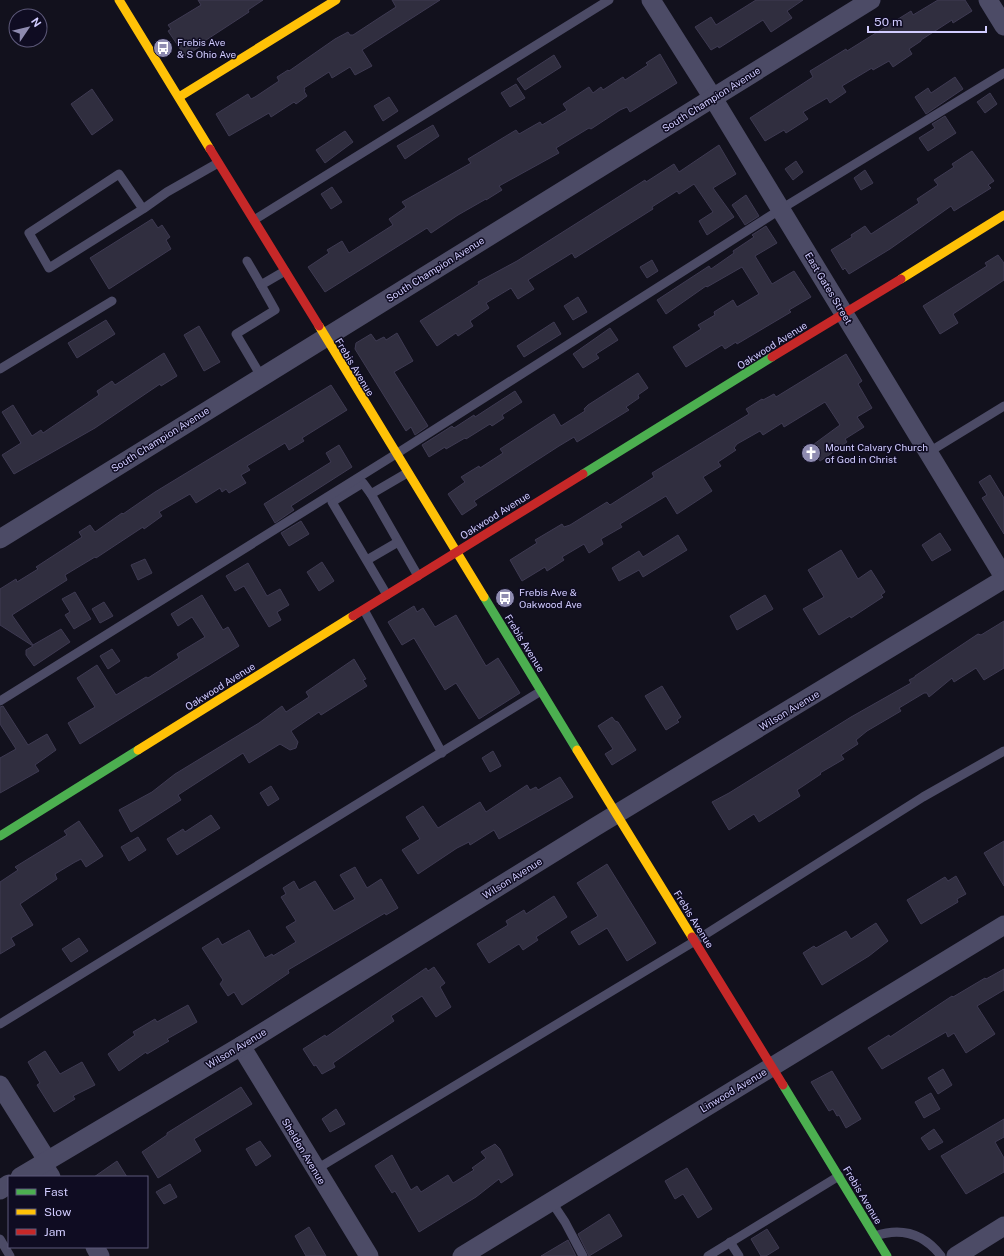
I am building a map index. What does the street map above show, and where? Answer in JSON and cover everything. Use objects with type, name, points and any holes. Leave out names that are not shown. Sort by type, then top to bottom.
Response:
[{"type":"main road","name":"Frebis Avenue","points":[[119,0],[220,162],[324,337],[887,1256]]},
{"type":"main road","points":[[179,97],[336,0]]},
{"type":"main road","name":"Oakwood Avenue","points":[[0,836],[456,552],[1004,215]]},
{"type":"street","name":"East Gates Street","points":[[651,0],[845,313],[1004,578]]},
{"type":"street","name":"South Champion Avenue","points":[[0,538],[871,0]]},
{"type":"street","points":[[988,0],[1004,26]]},
{"type":"street","name":"Wilson Avenue","points":[[23,1176],[47,1167],[617,814],[1004,578]]},
{"type":"street","name":"Linwood Avenue","points":[[462,1256],[1004,925]]},
{"type":"street","name":"Sheldon Avenue","points":[[241,1046],[315,1170],[369,1256]]},
{"type":"street","points":[[0,1084],[47,1167]]},
{"type":"street","points":[[956,1256],[1004,1226]]},
{"type":"lane","points":[[254,220],[609,0]]},
{"type":"lane","points":[[0,701],[396,454],[781,209],[1004,73]]},
{"type":"lane","points":[[143,209],[119,174],[29,233],[49,268],[143,209],[167,192],[220,162]]},
{"type":"lane","points":[[246,261],[275,310],[236,334],[261,376]]},
{"type":"lane","points":[[261,285],[285,271]]},
{"type":"lane","points":[[0,369],[112,301]]},
{"type":"lane","points":[[929,452],[1004,406]]},
{"type":"lane","points":[[371,494],[407,473]]},
{"type":"lane","points":[[387,595],[332,502],[363,482],[418,576]]},
{"type":"lane","points":[[367,560],[398,542]]},
{"type":"lane","points":[[364,610],[442,753]]},
{"type":"lane","points":[[0,1024],[541,692]]},
{"type":"lane","points":[[315,1170],[695,941],[924,797],[1004,751]]},
{"type":"lane","points":[[708,1256],[839,1176]]},
{"type":"lane","points":[[551,1201],[565,1222],[582,1256]]},
{"type":"lane","points":[[875,1236],[893,1231],[912,1235],[923,1239],[942,1256]]},
{"type":"lane","points":[[0,1240],[10,1256]]},
{"type":"lane","points":[[730,1242],[739,1256]]},
{"type":"building","points":[[198,0],[263,0],[248,10],[249,12],[200,44],[201,46],[185,56],[168,31],[171,29],[168,25],[201,5]]},
{"type":"building","points":[[392,0],[440,0],[362,50],[372,66],[355,75],[350,67],[332,78],[329,72],[304,88],[307,96],[296,104],[294,102],[271,117],[269,113],[229,136],[216,114],[248,94],[251,99],[255,97],[279,81],[277,77],[288,70],[289,71],[335,39],[348,32],[350,35],[353,35],[396,7]]},
{"type":"building","points":[[756,0],[803,0],[787,11],[792,18],[771,32],[763,20],[719,48],[718,46],[711,50],[695,27],[711,17],[716,25]]},
{"type":"building","points":[[938,0],[965,0],[972,11],[953,23],[952,20],[921,40],[909,49],[912,54],[893,67],[889,61],[873,70],[872,68],[842,86],[846,92],[830,103],[827,98],[803,112],[808,119],[786,133],[784,130],[765,141],[750,118],[813,77],[810,71],[846,49],[847,51],[911,11],[913,15]]},
{"type":"building","points":[[660,54],[677,83],[630,112],[627,107],[620,110],[591,129],[589,128],[556,148],[559,153],[499,186],[502,190],[486,200],[458,215],[431,233],[427,228],[325,292],[308,267],[329,253],[327,250],[342,241],[349,253],[393,225],[389,219],[406,207],[402,202],[471,163],[468,159],[516,130],[519,134],[540,122],[542,125],[567,110],[563,104],[589,87],[593,93],[601,87],[603,90],[623,77],[625,80],[648,65],[646,63]]},
{"type":"building","points":[[554,55],[561,67],[525,90],[517,79]]},
{"type":"building","points":[[955,77],[963,89],[926,114],[915,97],[928,88],[931,93]]},
{"type":"building","points":[[516,84],[525,98],[510,107],[501,93]]},
{"type":"building","points":[[92,89],[113,120],[92,135],[71,104]]},
{"type":"building","points":[[990,93],[997,104],[985,113],[977,102]]},
{"type":"building","points":[[389,97],[398,111],[383,121],[374,106]]},
{"type":"building","points":[[945,116],[956,133],[928,151],[919,138],[935,128],[932,124]]},
{"type":"building","points":[[433,125],[439,136],[405,159],[397,146]]},
{"type":"building","points":[[345,131],[353,142],[325,163],[316,150]]},
{"type":"building","points":[[719,145],[736,174],[713,188],[734,217],[707,235],[699,221],[713,212],[694,184],[679,194],[677,191],[652,207],[653,209],[575,258],[572,253],[528,280],[534,289],[518,299],[511,288],[486,303],[489,308],[470,321],[473,326],[458,336],[456,333],[437,346],[420,321],[479,284],[478,282],[517,261],[645,180],[646,182],[674,164],[679,172]]},
{"type":"building","points":[[972,151],[994,181],[988,185],[991,188],[954,211],[951,206],[890,249],[849,274],[845,268],[843,270],[831,250],[852,237],[851,235],[865,226],[871,234],[919,203],[917,199],[938,185],[934,180],[954,167],[952,164]]},
{"type":"building","points":[[796,161],[803,172],[793,180],[785,169]]},
{"type":"building","points":[[865,170],[873,183],[861,190],[854,178]]},
{"type":"building","points":[[332,187],[342,202],[331,209],[321,194]]},
{"type":"building","points":[[746,195],[759,216],[745,225],[732,205]]},
{"type":"building","points":[[152,219],[158,228],[162,225],[170,237],[166,240],[171,249],[109,289],[90,258]]},
{"type":"building","points":[[766,226],[777,243],[755,256],[772,284],[794,271],[811,297],[789,310],[791,312],[737,344],[736,342],[725,349],[722,345],[686,367],[673,347],[701,329],[698,325],[715,315],[714,312],[733,300],[737,307],[759,294],[742,267],[707,287],[706,286],[666,314],[657,300],[709,266],[711,269],[734,253],[733,251],[754,237],[752,235]]},
{"type":"building","points":[[998,255],[1004,263],[1004,280],[953,314],[958,323],[940,334],[923,306],[987,266],[985,263]]},
{"type":"building","points":[[652,260],[658,271],[647,278],[640,267]]},
{"type":"building","points":[[578,297],[587,312],[573,320],[564,306]]},
{"type":"building","points":[[106,320],[115,334],[77,358],[68,343]]},
{"type":"building","points":[[554,322],[561,334],[524,357],[517,346]]},
{"type":"building","points":[[199,326],[220,362],[204,371],[184,335]]},
{"type":"building","points":[[610,328],[618,340],[596,354],[599,358],[583,368],[573,354]]},
{"type":"building","points":[[397,333],[413,361],[394,372],[428,426],[415,435],[411,427],[406,431],[355,349],[356,343],[371,334],[376,341],[384,337],[386,340]]},
{"type":"building","points":[[164,353],[177,376],[161,386],[160,384],[95,428],[14,474],[2,455],[21,443],[2,412],[13,405],[32,436],[41,430],[43,433],[99,395],[97,391],[112,381],[115,385]]},
{"type":"building","points":[[846,354],[862,381],[858,384],[872,408],[857,417],[864,427],[845,439],[847,442],[832,453],[820,461],[810,447],[840,425],[825,402],[784,427],[782,423],[763,435],[760,431],[737,444],[734,448],[736,450],[718,462],[721,466],[703,477],[712,491],[677,514],[666,496],[620,524],[622,527],[601,539],[603,544],[589,553],[584,544],[562,557],[564,560],[547,571],[545,567],[522,581],[510,560],[537,543],[535,540],[562,524],[564,527],[570,525],[607,502],[610,505],[654,477],[652,473],[749,414],[746,409],[762,399],[763,400],[774,394],[776,397]]},
{"type":"building","points":[[638,373],[648,388],[638,395],[639,398],[626,407],[629,410],[577,442],[574,437],[559,446],[474,501],[477,505],[462,515],[448,494],[465,482],[461,477],[479,466],[480,468],[503,453],[500,449],[554,414],[561,426],[585,411],[584,409],[588,405]]},
{"type":"building","points":[[331,385],[347,410],[302,438],[304,441],[289,450],[285,443],[247,466],[250,470],[241,475],[246,483],[229,493],[226,489],[222,492],[220,488],[196,503],[190,494],[159,512],[162,516],[144,529],[143,527],[96,558],[95,557],[65,575],[67,580],[12,615],[33,645],[61,629],[70,642],[34,666],[26,655],[26,650],[33,646],[0,625],[0,589],[16,579],[17,582],[38,569],[36,567],[82,537],[79,532],[90,525],[95,532],[155,492]]},
{"type":"building","points":[[515,391],[522,402],[502,415],[504,418],[492,426],[490,424],[466,439],[465,438],[446,449],[445,447],[429,457],[422,445],[452,426],[454,428],[474,415],[475,417]]},
{"type":"building","points":[[339,445],[352,467],[291,506],[294,510],[275,523],[264,504],[331,462],[326,453]]},
{"type":"building","points":[[990,475],[1004,498],[1004,534],[982,498],[987,495],[979,482]]},
{"type":"building","points":[[301,521],[309,534],[289,546],[281,533]]},
{"type":"building","points":[[940,533],[951,550],[932,561],[922,545]]},
{"type":"building","points":[[678,535],[687,550],[643,577],[639,570],[619,581],[612,568],[639,551],[643,557]]},
{"type":"building","points":[[841,550],[858,579],[871,570],[885,592],[881,595],[883,597],[851,618],[850,616],[819,635],[803,609],[824,597],[808,570]]},
{"type":"building","points":[[145,559],[152,573],[138,580],[131,565]]},
{"type":"building","points":[[322,562],[334,581],[319,591],[307,572]]},
{"type":"building","points":[[248,563],[267,596],[280,589],[289,605],[277,612],[281,620],[269,627],[244,586],[235,591],[226,576]]},
{"type":"building","points":[[75,592],[91,619],[74,629],[65,615],[70,612],[62,599]]},
{"type":"building","points":[[202,595],[223,630],[228,627],[239,646],[80,744],[68,723],[95,707],[77,678],[97,665],[116,695],[146,677],[148,678],[179,658],[177,654],[205,637],[192,617],[178,626],[171,614]]},
{"type":"building","points":[[765,595],[773,609],[737,630],[730,616]]},
{"type":"building","points":[[104,602],[113,616],[100,623],[92,609]]},
{"type":"building","points":[[414,606],[417,612],[423,608],[435,627],[456,615],[486,666],[498,658],[520,693],[479,719],[456,683],[445,690],[414,638],[402,645],[388,622]]},
{"type":"building","points":[[1004,621],[1004,668],[984,680],[976,668],[954,682],[952,678],[929,697],[927,693],[924,693],[899,708],[901,711],[867,731],[856,740],[858,744],[841,755],[844,759],[820,773],[821,774],[797,790],[800,796],[759,822],[754,814],[729,830],[712,802],[851,717],[911,683],[909,680],[978,634],[981,635]]},
{"type":"building","points":[[112,649],[120,661],[108,669],[100,656]]},
{"type":"building","points":[[354,659],[366,679],[363,680],[367,686],[321,715],[319,712],[291,731],[298,742],[296,748],[290,750],[280,744],[249,763],[243,753],[178,795],[181,800],[131,832],[119,810],[152,792],[175,774],[259,723],[282,706],[286,712],[309,697],[306,692]]},
{"type":"building","points":[[662,686],[681,717],[677,720],[679,722],[666,730],[645,696]]},
{"type":"building","points":[[3,706],[28,745],[47,734],[56,750],[35,765],[39,771],[0,793],[0,758],[16,749],[0,724],[0,707]]},
{"type":"building","points":[[612,717],[618,722],[636,750],[612,765],[605,754],[613,749],[598,726]]},
{"type":"building","points":[[493,751],[501,766],[490,772],[482,758]]},
{"type":"building","points":[[560,777],[573,797],[499,839],[494,830],[470,845],[469,842],[457,848],[418,874],[402,850],[420,839],[406,817],[423,806],[438,828],[480,802],[486,812],[527,785],[530,790],[536,787],[538,790]]},
{"type":"building","points":[[271,786],[279,799],[268,806],[260,793]]},
{"type":"building","points":[[211,815],[220,828],[177,855],[167,839],[183,829],[185,832]]},
{"type":"building","points":[[79,821],[103,856],[86,867],[81,859],[75,862],[55,874],[57,879],[20,904],[33,925],[11,938],[15,945],[0,954],[0,882],[18,870],[15,867],[67,835],[64,831]]},
{"type":"building","points":[[138,837],[146,850],[129,861],[121,847]]},
{"type":"building","points":[[1004,841],[1004,886],[984,853]]},
{"type":"building","points":[[607,864],[656,943],[627,961],[607,928],[579,945],[571,932],[598,916],[577,883]]},
{"type":"building","points":[[355,867],[367,888],[381,879],[398,908],[386,915],[385,913],[288,970],[289,973],[242,1005],[234,992],[228,996],[220,984],[223,980],[202,948],[218,938],[222,945],[249,930],[265,958],[272,954],[273,956],[296,942],[286,927],[296,921],[281,897],[286,894],[283,888],[294,881],[299,890],[315,881],[334,911],[355,899],[340,875]]},
{"type":"building","points":[[956,876],[966,894],[957,899],[958,902],[921,924],[907,900],[945,877],[948,881]]},
{"type":"building","points":[[554,896],[567,917],[536,937],[538,940],[523,950],[519,944],[489,963],[477,944],[508,925],[506,921],[524,910],[526,914]]},
{"type":"building","points":[[876,923],[888,941],[869,956],[822,985],[803,953],[814,946],[816,948],[846,931],[851,939]]},
{"type":"building","points":[[79,938],[88,951],[71,962],[62,949]]},
{"type":"building","points":[[434,967],[445,983],[440,987],[451,1007],[436,1017],[422,996],[391,1016],[394,1021],[333,1063],[335,1067],[322,1074],[316,1065],[314,1066],[303,1049],[325,1035],[326,1037],[426,968],[428,971]]},
{"type":"building","points":[[1004,969],[1004,990],[977,1006],[995,1034],[966,1053],[954,1033],[948,1037],[946,1032],[882,1069],[868,1048],[889,1035],[890,1037],[952,996],[953,997],[985,978],[986,979]]},
{"type":"building","points":[[188,1005],[197,1022],[167,1039],[169,1041],[147,1054],[146,1052],[119,1071],[108,1054],[135,1035],[133,1032],[155,1019],[157,1022]]},
{"type":"building","points":[[45,1051],[60,1074],[82,1062],[95,1085],[73,1096],[75,1099],[54,1112],[37,1085],[40,1083],[28,1062]]},
{"type":"building","points":[[943,1069],[952,1085],[938,1094],[928,1078]]},
{"type":"building","points":[[832,1071],[861,1119],[846,1128],[839,1115],[837,1116],[833,1109],[829,1111],[811,1082]]},
{"type":"building","points":[[241,1087],[252,1104],[194,1139],[201,1151],[158,1178],[142,1152],[167,1135],[167,1133]]},
{"type":"building","points":[[931,1093],[940,1109],[924,1118],[915,1102]]},
{"type":"building","points":[[336,1109],[345,1124],[330,1132],[322,1119]]},
{"type":"building","points":[[1004,1119],[1004,1137],[995,1142],[1004,1158],[1004,1172],[966,1194],[941,1156]]},
{"type":"building","points":[[934,1129],[943,1142],[929,1150],[921,1138]]},
{"type":"building","points":[[260,1141],[271,1156],[256,1166],[246,1149]]},
{"type":"building","points":[[495,1144],[500,1149],[513,1175],[501,1183],[499,1179],[476,1197],[419,1232],[395,1191],[392,1193],[375,1166],[392,1155],[411,1190],[417,1186],[421,1192],[448,1175],[453,1183],[474,1170],[472,1168],[486,1158],[481,1152]]},
{"type":"building","points":[[117,1161],[126,1176],[95,1176]]},
{"type":"building","points":[[687,1168],[712,1209],[698,1218],[683,1194],[675,1199],[665,1181]]},
{"type":"building","points":[[170,1184],[177,1197],[164,1204],[156,1192]]},
{"type":"building","points":[[609,1214],[622,1236],[589,1256],[578,1234]]},
{"type":"building","points":[[309,1227],[326,1256],[306,1256],[295,1236]]},
{"type":"building","points":[[767,1229],[779,1248],[766,1256],[761,1256],[751,1239]]},
{"type":"building","points":[[568,1240],[576,1256],[541,1256]]},
{"type":"traffic: fast","points":[[583,474],[772,357]]},
{"type":"traffic: fast","points":[[484,597],[577,750]]},
{"type":"traffic: fast","points":[[0,836],[138,750]]},
{"type":"traffic: fast","points":[[783,1085],[887,1256]]},
{"type":"traffic: slow","points":[[119,0],[210,149]]},
{"type":"traffic: slow","points":[[179,97],[336,0]]},
{"type":"traffic: slow","points":[[901,279],[1004,215]]},
{"type":"traffic: slow","points":[[319,326],[484,597]]},
{"type":"traffic: slow","points":[[138,750],[353,616]]},
{"type":"traffic: slow","points":[[577,750],[692,937]]},
{"type":"traffic: jam","points":[[210,149],[319,326]]},
{"type":"traffic: jam","points":[[772,357],[901,279]]},
{"type":"traffic: jam","points":[[353,616],[583,474]]},
{"type":"traffic: jam","points":[[692,937],[783,1085]]},
{"type":"place","name":"Frebis Ave & S Ohio Ave","points":[[163,48]]},
{"type":"place","name":"Mount Calvary Church of God in Christ","points":[[811,453]]},
{"type":"place","name":"Frebis Ave & Oakwood Ave","points":[[505,598]]}]
